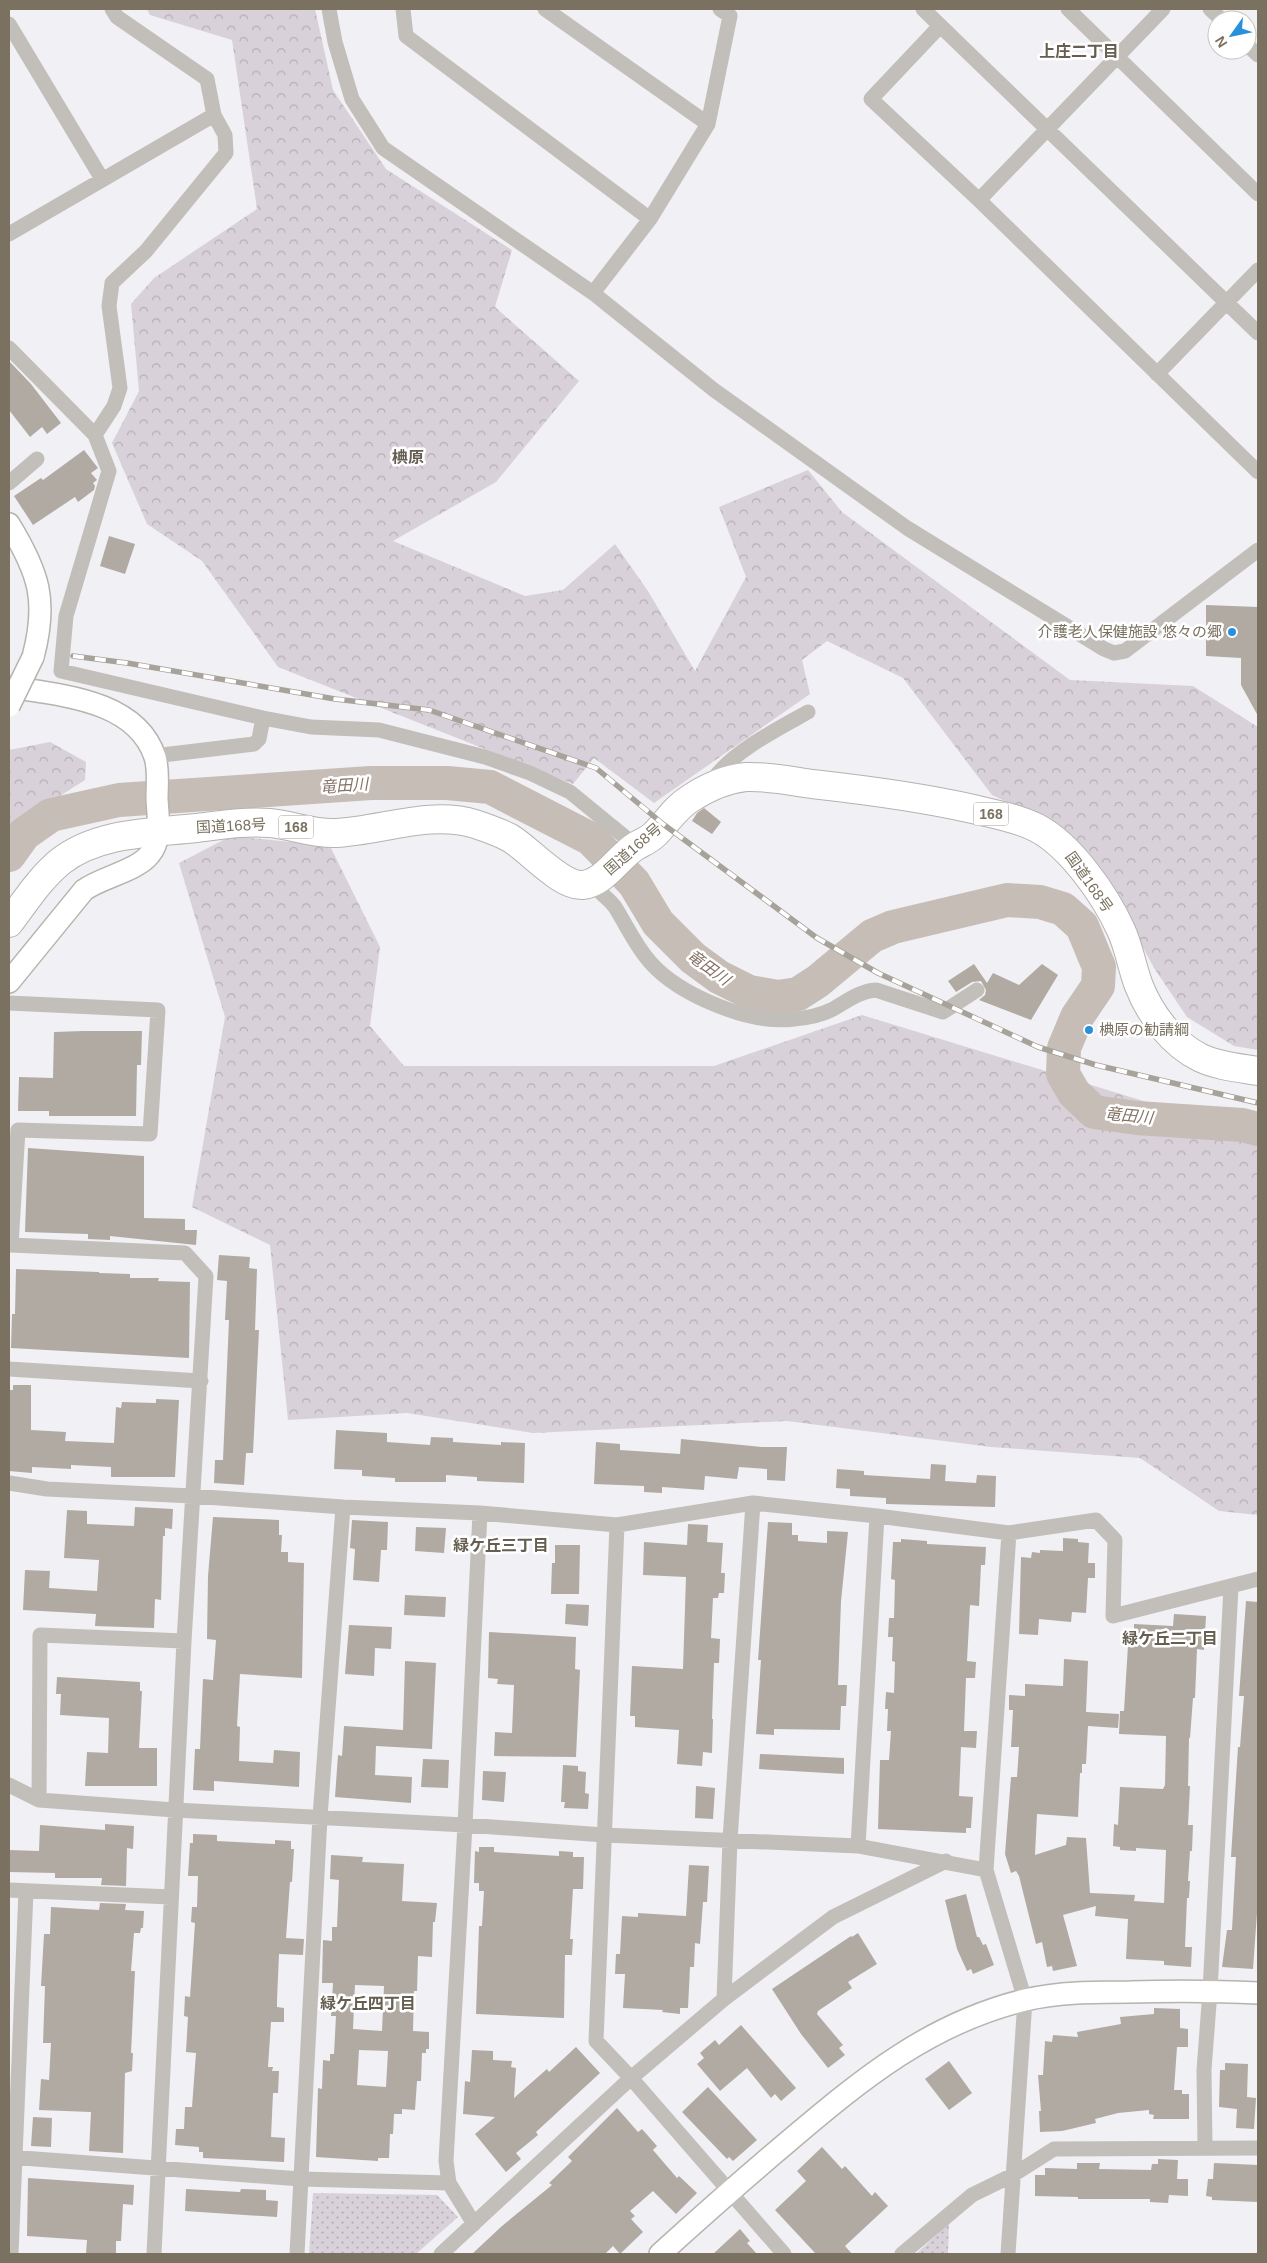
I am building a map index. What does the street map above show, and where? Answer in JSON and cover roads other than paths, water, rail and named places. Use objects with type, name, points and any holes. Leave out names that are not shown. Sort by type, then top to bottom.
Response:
[{"type":"highway","name":"国道168号","points":[[9,923],[47,873],[64,859],[86,846],[158,823],[245,822],[287,826],[325,833],[347,832],[433,820],[451,820],[470,823],[510,838],[573,884],[585,885],[595,881],[631,850],[653,836],[675,810],[688,799],[714,784],[730,779],[750,777],[863,790],[945,803],[1000,816],[1036,828],[1065,848],[1099,892],[1121,929],[1140,989],[1154,1016],[1173,1038],[1201,1058],[1235,1068],[1258,1071]]},
{"type":"street","points":[[95,435],[114,406],[120,388],[109,306],[112,283],[146,251],[226,153],[225,135],[214,115],[207,79],[117,17],[112,9]]},
{"type":"street","points":[[329,9],[335,42],[352,99],[383,148],[593,293],[714,390],[907,528],[1114,653],[1125,650],[1258,550]]},
{"type":"street","points":[[403,9],[406,36],[650,219]]},
{"type":"street","points":[[546,9],[708,124]]},
{"type":"street","points":[[593,293],[650,219],[708,124],[730,16],[720,9]]},
{"type":"street","points":[[923,9],[1258,333]]},
{"type":"street","points":[[1068,9],[1258,194]]},
{"type":"street","points":[[979,200],[1163,9]]},
{"type":"street","points":[[9,24],[102,179]]},
{"type":"street","points":[[940,26],[871,99],[979,200],[1258,472]]},
{"type":"street","points":[[9,234],[214,115]]},
{"type":"street","points":[[1157,374],[1258,270]]},
{"type":"street","points":[[9,348],[95,435],[109,471],[66,616],[61,671],[263,718],[311,727],[379,730],[485,757],[530,773],[570,792],[631,850]]},
{"type":"street","points":[[9,482],[37,459]]},
{"type":"street","points":[[9,524],[29,559],[36,577],[41,601],[40,622],[33,657],[9,706]]},
{"type":"street","points":[[9,687],[81,699],[116,713],[132,724],[156,762],[158,823],[156,845],[150,855],[135,865],[95,882],[84,890],[9,982]]},
{"type":"street","points":[[714,784],[714,779],[724,766],[769,734],[808,712]]},
{"type":"street","points":[[156,762],[254,744],[260,739],[263,718]]},
{"type":"street","points":[[595,881],[614,906],[634,942],[650,963],[671,981],[717,1006],[754,1016],[793,1019],[829,1011],[865,991],[876,990],[943,1012],[977,990]]},
{"type":"street","points":[[9,1003],[158,1010],[150,1134],[18,1130],[11,1245],[185,1253],[206,1276],[175,1810],[154,2254]]},
{"type":"street","points":[[9,1369],[200,1382]]},
{"type":"street","points":[[9,1483],[47,1489],[192,1496],[343,1507],[480,1513],[617,1525],[753,1503],[877,1516],[1009,1534],[1096,1520],[1115,1540],[1113,1616],[1258,1579]]},
{"type":"street","points":[[724,1998],[730,1840],[753,1503]]},
{"type":"street","points":[[297,2254],[320,1817],[343,1507]]},
{"type":"street","points":[[474,2224],[449,2182],[446,2161],[466,1825],[480,1513]]},
{"type":"street","points":[[858,1846],[877,1516]]},
{"type":"street","points":[[617,1525],[596,2040],[632,2078],[784,2254]]},
{"type":"street","points":[[1008,2254],[1025,2000],[986,1870],[1009,1534]]},
{"type":"street","points":[[1205,2147],[1204,2070],[1210,1990],[1231,1587]]},
{"type":"street","points":[[39,1800],[40,1635],[184,1641]]},
{"type":"street","points":[[9,1785],[39,1800],[175,1810],[466,1825],[604,1835],[858,1846],[986,1870]]},
{"type":"street","points":[[441,2254],[632,2078],[724,1998],[833,1917],[946,1861]]},
{"type":"street","points":[[9,1890],[172,1898]]},
{"type":"street","points":[[11,2254],[12,2158],[26,1891]]},
{"type":"street","points":[[660,2254],[729,2192],[844,2094],[905,2050],[953,2025],[1025,2000],[1086,1992],[1210,1990],[1258,1993]]},
{"type":"street","points":[[902,2254],[972,2195],[1014,2175],[1054,2149],[1258,2148]]},
{"type":"street","points":[[12,2158],[301,2179],[449,2182]]},
{"type":"waterway","name":"竜田川","points":[[9,855],[24,834],[51,815],[119,800],[371,783],[447,783],[490,787],[591,839],[634,883],[658,923],[693,958],[719,977],[749,992],[778,997],[798,994],[818,981],[872,936],[893,927],[1007,900],[1040,902],[1063,909],[1082,926],[1099,967],[1098,986],[1077,1017],[1064,1048],[1063,1074],[1074,1093],[1094,1112],[1137,1118],[1242,1125],[1258,1129]]},
{"type":"railway","points":[[73,656],[127,663],[335,699],[429,710],[596,768],[663,824],[817,938],[878,973],[1038,1047],[1096,1065],[1258,1103]]},
{"type":"place","name":"介護老人保健施設 悠々の郷","points":[[1232,632]]},
{"type":"place","name":"椣原の勧請綱","points":[[1089,1030]]},
{"type":"district","name":"上庄二丁目","points":[[1079,51]]},
{"type":"district","name":"椣原","points":[[408,457]]},
{"type":"district","name":"緑ケ丘三丁目","points":[[501,1545]]},
{"type":"district","name":"緑ケ丘二丁目","points":[[1170,1638]]},
{"type":"district","name":"緑ケ丘四丁目","points":[[368,2003]]}]
